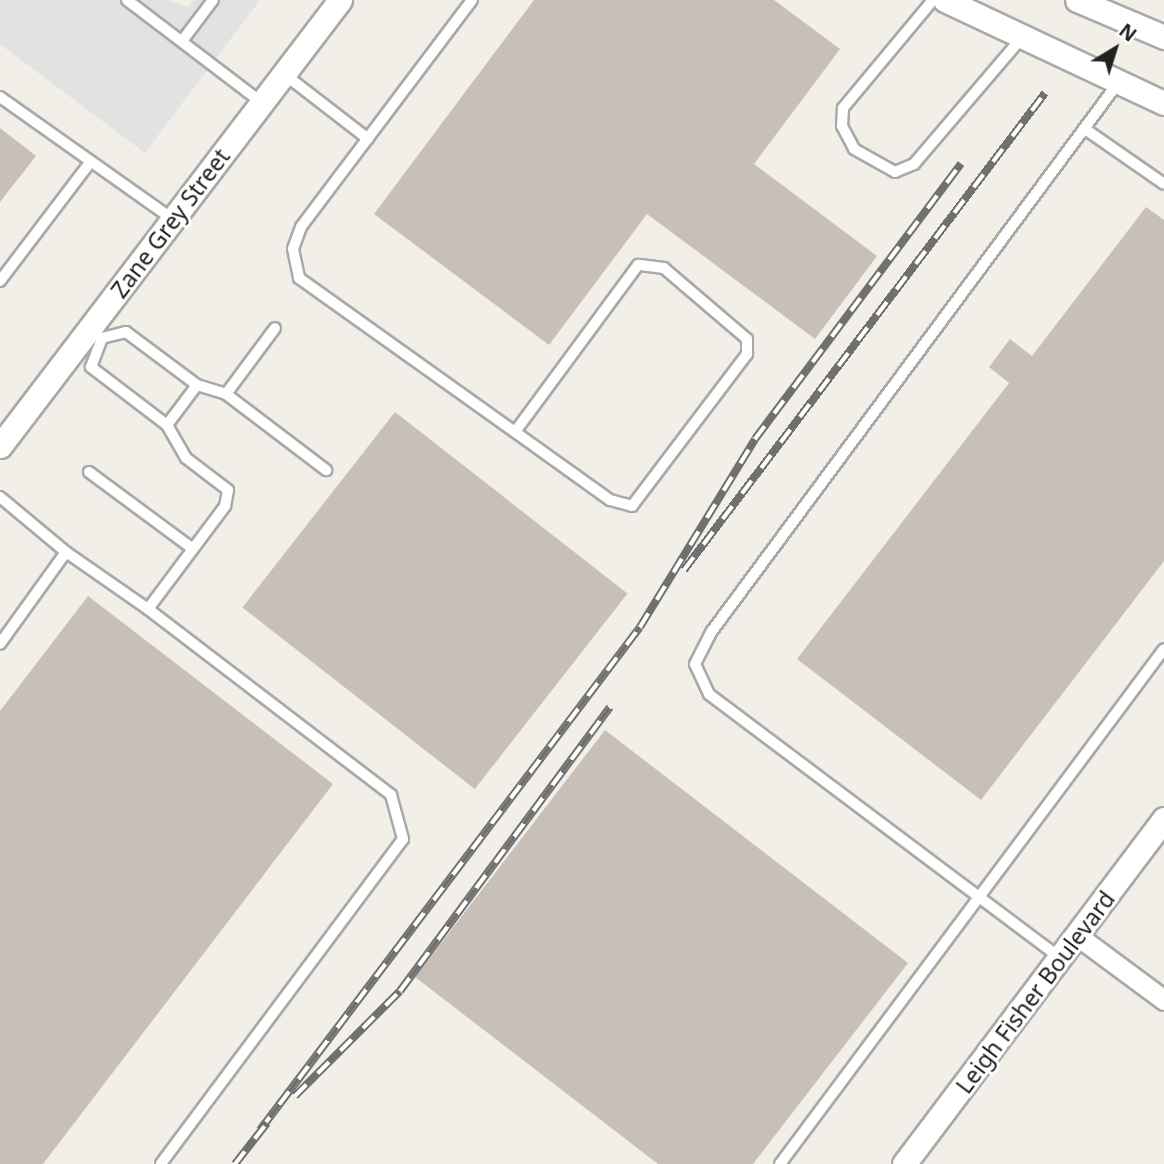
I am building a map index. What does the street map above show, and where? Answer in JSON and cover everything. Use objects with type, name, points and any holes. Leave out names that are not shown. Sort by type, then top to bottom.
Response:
[{"type":"street","name":"Zane Grey Street","points":[[0,446],[96,333],[173,219],[340,0]]},
{"type":"street","points":[[945,0],[1020,40],[1164,103]]},
{"type":"street","points":[[1077,0],[1164,37]]},
{"type":"street","name":"Leigh Fisher Boulevard","points":[[904,1164],[1162,828]]},
{"type":"street","points":[[1079,937],[1164,1000]]},
{"type":"lane","points":[[127,0],[262,103]]},
{"type":"lane","points":[[182,41],[213,0]]},
{"type":"lane","points":[[472,0],[301,227],[293,249],[299,278],[610,500],[632,506],[747,354],[747,339],[664,268],[638,265],[515,432]]},
{"type":"lane","points":[[933,0],[843,108],[842,126],[854,149],[895,172],[914,164],[1020,40]]},
{"type":"lane","points":[[284,74],[368,139]]},
{"type":"lane","points":[[1062,959],[709,694],[695,664],[712,631],[1118,83]]},
{"type":"lane","points":[[0,97],[88,165],[173,219]]},
{"type":"lane","points":[[1085,129],[1164,184]]},
{"type":"lane","points":[[0,281],[88,165]]},
{"type":"lane","points":[[226,394],[275,328]]},
{"type":"lane","points":[[148,609],[225,506],[228,490],[186,458],[167,425],[91,367],[96,333],[126,332],[197,386],[226,394],[326,470]]},
{"type":"lane","points":[[167,425],[197,386]]},
{"type":"lane","points":[[89,472],[193,549]]},
{"type":"lane","points":[[0,497],[66,552],[148,609],[391,795],[403,839],[161,1164]]},
{"type":"lane","points":[[0,644],[66,552]]},
{"type":"lane","points":[[780,1164],[1164,649]]},
{"type":"shaded area","points":[[0,0],[167,0],[187,7],[194,0],[260,0],[145,153],[0,44]]},
{"type":"building","points":[[534,0],[774,0],[840,49],[754,164],[877,256],[815,339],[647,214],[549,345],[374,214]]},
{"type":"building","points":[[0,128],[36,156],[0,202]]},
{"type":"building","points":[[1146,207],[1164,220],[1164,561],[981,800],[797,659],[1009,383],[989,367],[1010,339],[1032,356]]},
{"type":"building","points":[[395,412],[627,594],[475,789],[242,607]]},
{"type":"building","points":[[88,596],[333,784],[43,1164],[0,1164],[0,711]]},
{"type":"building","points":[[605,730],[908,963],[753,1164],[658,1164],[415,977]]},
{"type":"railway","points":[[684,570],[1045,93]]},
{"type":"railway","points":[[260,1130],[640,627],[755,439],[961,164]]},
{"type":"railway","points":[[295,1096],[400,991],[610,707]]},
{"type":"railway","points":[[235,1164],[267,1123]]}]
